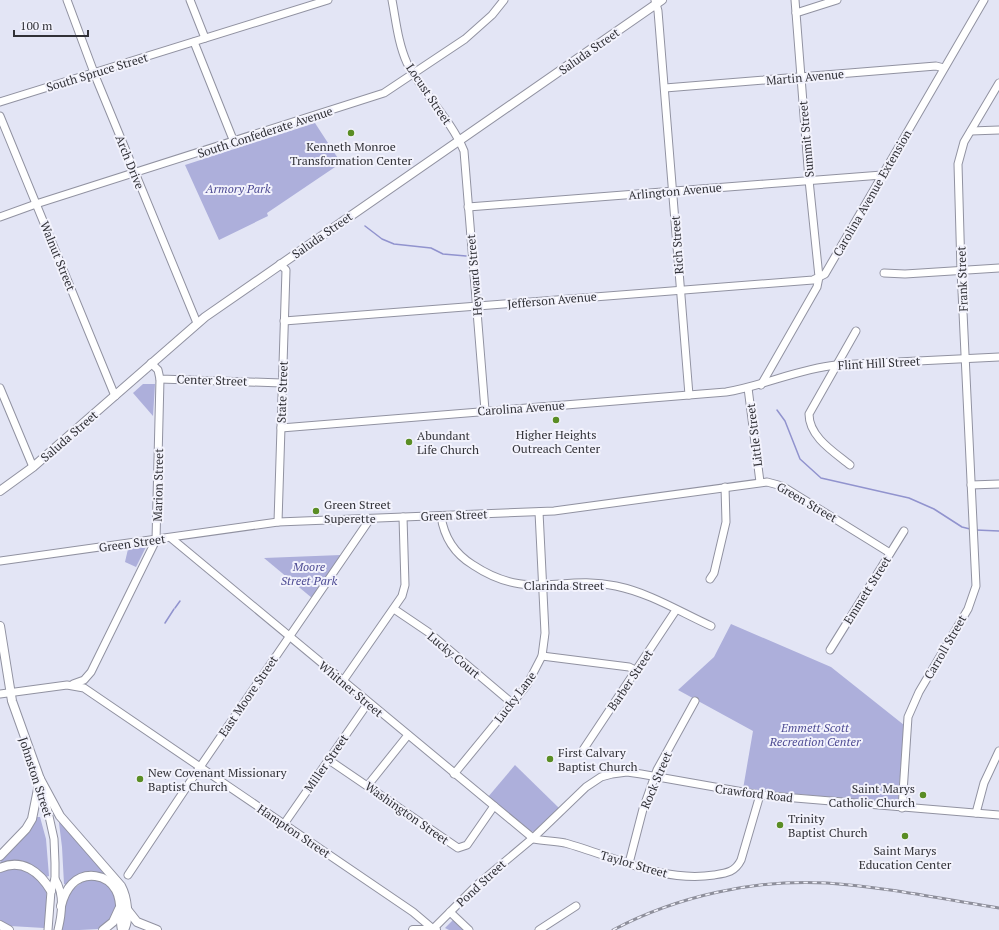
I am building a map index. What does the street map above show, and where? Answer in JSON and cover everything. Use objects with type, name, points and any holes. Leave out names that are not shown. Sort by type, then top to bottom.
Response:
[{"type":"main road","name":"Saluda Street","points":[[0,491],[33,467],[197,323],[658,1]]},
{"type":"main road","name":"Johnston Street","points":[[0,626],[10,693],[17,717],[40,779]]},
{"type":"main road","points":[[0,856],[26,829],[32,819],[40,779]]},
{"type":"main road","points":[[40,779],[60,816],[121,886],[124,894],[123,908],[113,922],[103,930]]},
{"type":"main road","points":[[0,868],[15,864],[30,868],[40,875],[51,891]]},
{"type":"main road","points":[[61,906],[66,891],[72,884],[81,878],[91,875],[102,877],[114,887],[119,897],[127,925],[123,930]]},
{"type":"main road","points":[[123,908],[137,922],[157,930]]},
{"type":"main road","points":[[0,925],[9,930]]},
{"type":"main road","points":[[413,930],[434,930]]},
{"type":"street","name":"Arch Drive","points":[[67,0],[94,73],[197,323]]},
{"type":"street","points":[[190,0],[205,38],[328,0]]},
{"type":"street","name":"Locust Street","points":[[392,0],[399,41],[406,61],[459,140]]},
{"type":"street","name":"South Confederate Avenue","points":[[0,217],[36,204],[135,174],[384,93],[414,75],[479,28],[504,0]]},
{"type":"street","name":"Summit Street","points":[[795,0],[809,180],[819,277]]},
{"type":"street","points":[[796,13],[837,0]]},
{"type":"street","name":"Carolina Avenue Extension","points":[[761,385],[817,287],[819,277],[825,274],[984,0]]},
{"type":"street","name":"Rich Street","points":[[658,1],[689,395]]},
{"type":"street","name":"South Spruce Street","points":[[0,102],[205,38]]},
{"type":"street","points":[[194,42],[234,142]]},
{"type":"street","name":"Martin Avenue","points":[[665,88],[936,66],[944,68]]},
{"type":"street","name":"Frank Street","points":[[971,485],[961,270],[958,164],[961,150],[999,83]]},
{"type":"street","name":"Walnut Street","points":[[0,116],[115,396]]},
{"type":"street","points":[[971,131],[999,130]]},
{"type":"street","name":"Heyward Street","points":[[459,140],[464,151],[485,410]]},
{"type":"street","name":"Arlington Avenue","points":[[468,207],[882,175]]},
{"type":"street","name":"State Street","points":[[278,522],[286,270],[280,264]]},
{"type":"street","points":[[884,273],[905,274],[999,268]]},
{"type":"street","name":"Jefferson Avenue","points":[[284,321],[814,280],[819,277]]},
{"type":"street","points":[[850,465],[822,441],[813,431],[809,421],[810,410],[856,331]]},
{"type":"street","name":"Flint Hill Street","points":[[761,385],[813,368],[836,365],[999,357]]},
{"type":"street","name":"Center Street","points":[[151,363],[158,370],[160,378],[282,383]]},
{"type":"street","name":"Marion Street","points":[[89,691],[87,684],[91,672],[156,540],[160,378]]},
{"type":"street","name":"Carolina Avenue","points":[[281,428],[485,410],[689,395],[761,385]]},
{"type":"street","points":[[0,388],[33,467]]},
{"type":"street","name":"Little Street","points":[[748,388],[760,482]]},
{"type":"street","name":"Green Street","points":[[0,561],[278,522],[403,518],[582,509],[760,482],[773,482],[782,486],[890,553]]},
{"type":"street","points":[[971,485],[999,484]]},
{"type":"street","name":"Carroll Street","points":[[902,808],[908,717],[919,692],[968,609],[975,593],[976,586],[971,485]]},
{"type":"street","points":[[710,579],[714,573],[726,522],[725,487]]},
{"type":"street","name":"Lucky Lane","points":[[454,774],[532,677],[542,656],[545,632],[539,512]]},
{"type":"street","name":"Clarinda Street","points":[[441,516],[443,526],[452,545],[470,563],[501,580],[518,585],[543,586],[607,584],[633,590],[711,626]]},
{"type":"street","points":[[343,681],[402,596],[405,585],[403,518]]},
{"type":"street","name":"East Moore Street","points":[[128,875],[370,519]]},
{"type":"street","name":"Emmett Street","points":[[830,650],[904,531]]},
{"type":"street","name":"Whitner Street","points":[[171,538],[368,703],[533,838]]},
{"type":"street","name":"Lucky Court","points":[[394,609],[428,632],[512,703]]},
{"type":"street","name":"Barber Street","points":[[583,750],[637,671],[676,610]]},
{"type":"street","points":[[542,656],[629,667],[637,671]]},
{"type":"street","name":"Marion Street","points":[[72,685],[84,680],[91,672]]},
{"type":"street","name":"Hampton Street","points":[[0,694],[72,685],[80,686],[413,912],[434,930]]},
{"type":"street","name":"Rock Street","points":[[629,863],[643,809],[661,762],[695,702]]},
{"type":"street","name":"Miller Street","points":[[284,824],[368,703]]},
{"type":"street","points":[[368,785],[408,735]]},
{"type":"street","points":[[976,813],[984,783],[999,751]]},
{"type":"street","name":"Washington Street","points":[[329,760],[461,849],[467,845],[494,806]]},
{"type":"street","name":"Crawford Road","points":[[533,838],[582,790],[601,777],[627,772],[760,795],[999,815]]},
{"type":"street","name":"Johnston Street","points":[[40,779],[54,838],[56,879],[51,891],[48,930]]},
{"type":"street","name":"Taylor Street","points":[[533,838],[564,843],[671,875],[691,878],[728,873],[735,869],[741,860],[760,795]]},
{"type":"street","name":"Pond Street","points":[[434,930],[450,912],[494,869],[533,838]]},
{"type":"street","points":[[56,879],[60,888],[61,906],[58,930]]},
{"type":"street","points":[[539,930],[576,906]]},
{"type":"street","points":[[450,912],[469,930]]},
{"type":"green space","name":"Armory Park","points":[[315,123],[341,163],[267,213],[268,216],[219,240],[185,165]]},
{"type":"green space","points":[[143,384],[155,384],[153,416],[133,393]]},
{"type":"green space","points":[[146,547],[136,567],[125,562],[128,549]]},
{"type":"green space","name":"Moore Street Park","points":[[341,555],[312,598],[264,558]]},
{"type":"green space","name":"Emmett Scott Recreation Center","points":[[731,624],[831,667],[904,725],[898,802],[895,803],[743,789],[753,731],[678,690],[714,657]]},
{"type":"green space","points":[[515,765],[559,808],[536,831],[531,832],[488,797]]},
{"type":"green space","points":[[37,817],[40,817],[46,839],[49,876],[46,877],[30,865],[20,863],[1,864],[0,860],[28,831]]},
{"type":"green space","points":[[62,822],[107,873],[105,876],[67,885],[64,884],[59,823]]},
{"type":"green space","points":[[15,866],[31,872],[39,879],[46,891],[47,913],[44,928],[10,926],[0,920],[0,871]]},
{"type":"green space","points":[[89,879],[102,882],[112,889],[116,900],[116,907],[113,914],[107,923],[98,929],[60,930],[67,899],[74,888]]},
{"type":"green space","points":[[454,919],[466,930],[449,930],[445,928]]},
{"type":"waterway","points":[[365,226],[382,239],[394,244],[431,248],[443,254],[466,256]]},
{"type":"waterway","points":[[777,410],[785,421],[800,459],[821,478],[909,498],[934,509],[962,527],[970,529]]},
{"type":"waterway","points":[[976,530],[999,531]]},
{"type":"waterway","points":[[175,608],[180,601]]},
{"type":"waterway","points":[[165,623],[174,609]]},
{"type":"railway","points":[[613,930],[663,908],[717,892],[745,887],[800,882],[827,883],[892,890],[999,908]]},
{"type":"place","name":"Kenneth Monroe Transformation Center","points":[[351,133]]},
{"type":"place","name":"Higher Heights Outreach Center","points":[[556,420]]},
{"type":"place","name":"Abundant Life Church","points":[[409,442]]},
{"type":"place","name":"Green Street Superette","points":[[316,511]]},
{"type":"place","name":"First Calvary Baptist Church","points":[[550,759]]},
{"type":"place","name":"New Covenant Missionary Baptist Church","points":[[140,779]]},
{"type":"place","name":"Saint Marys Catholic Church","points":[[923,795]]},
{"type":"place","name":"Trinity Baptist Church","points":[[780,825]]},
{"type":"place","name":"Saint Marys Education Center","points":[[905,836]]}]
